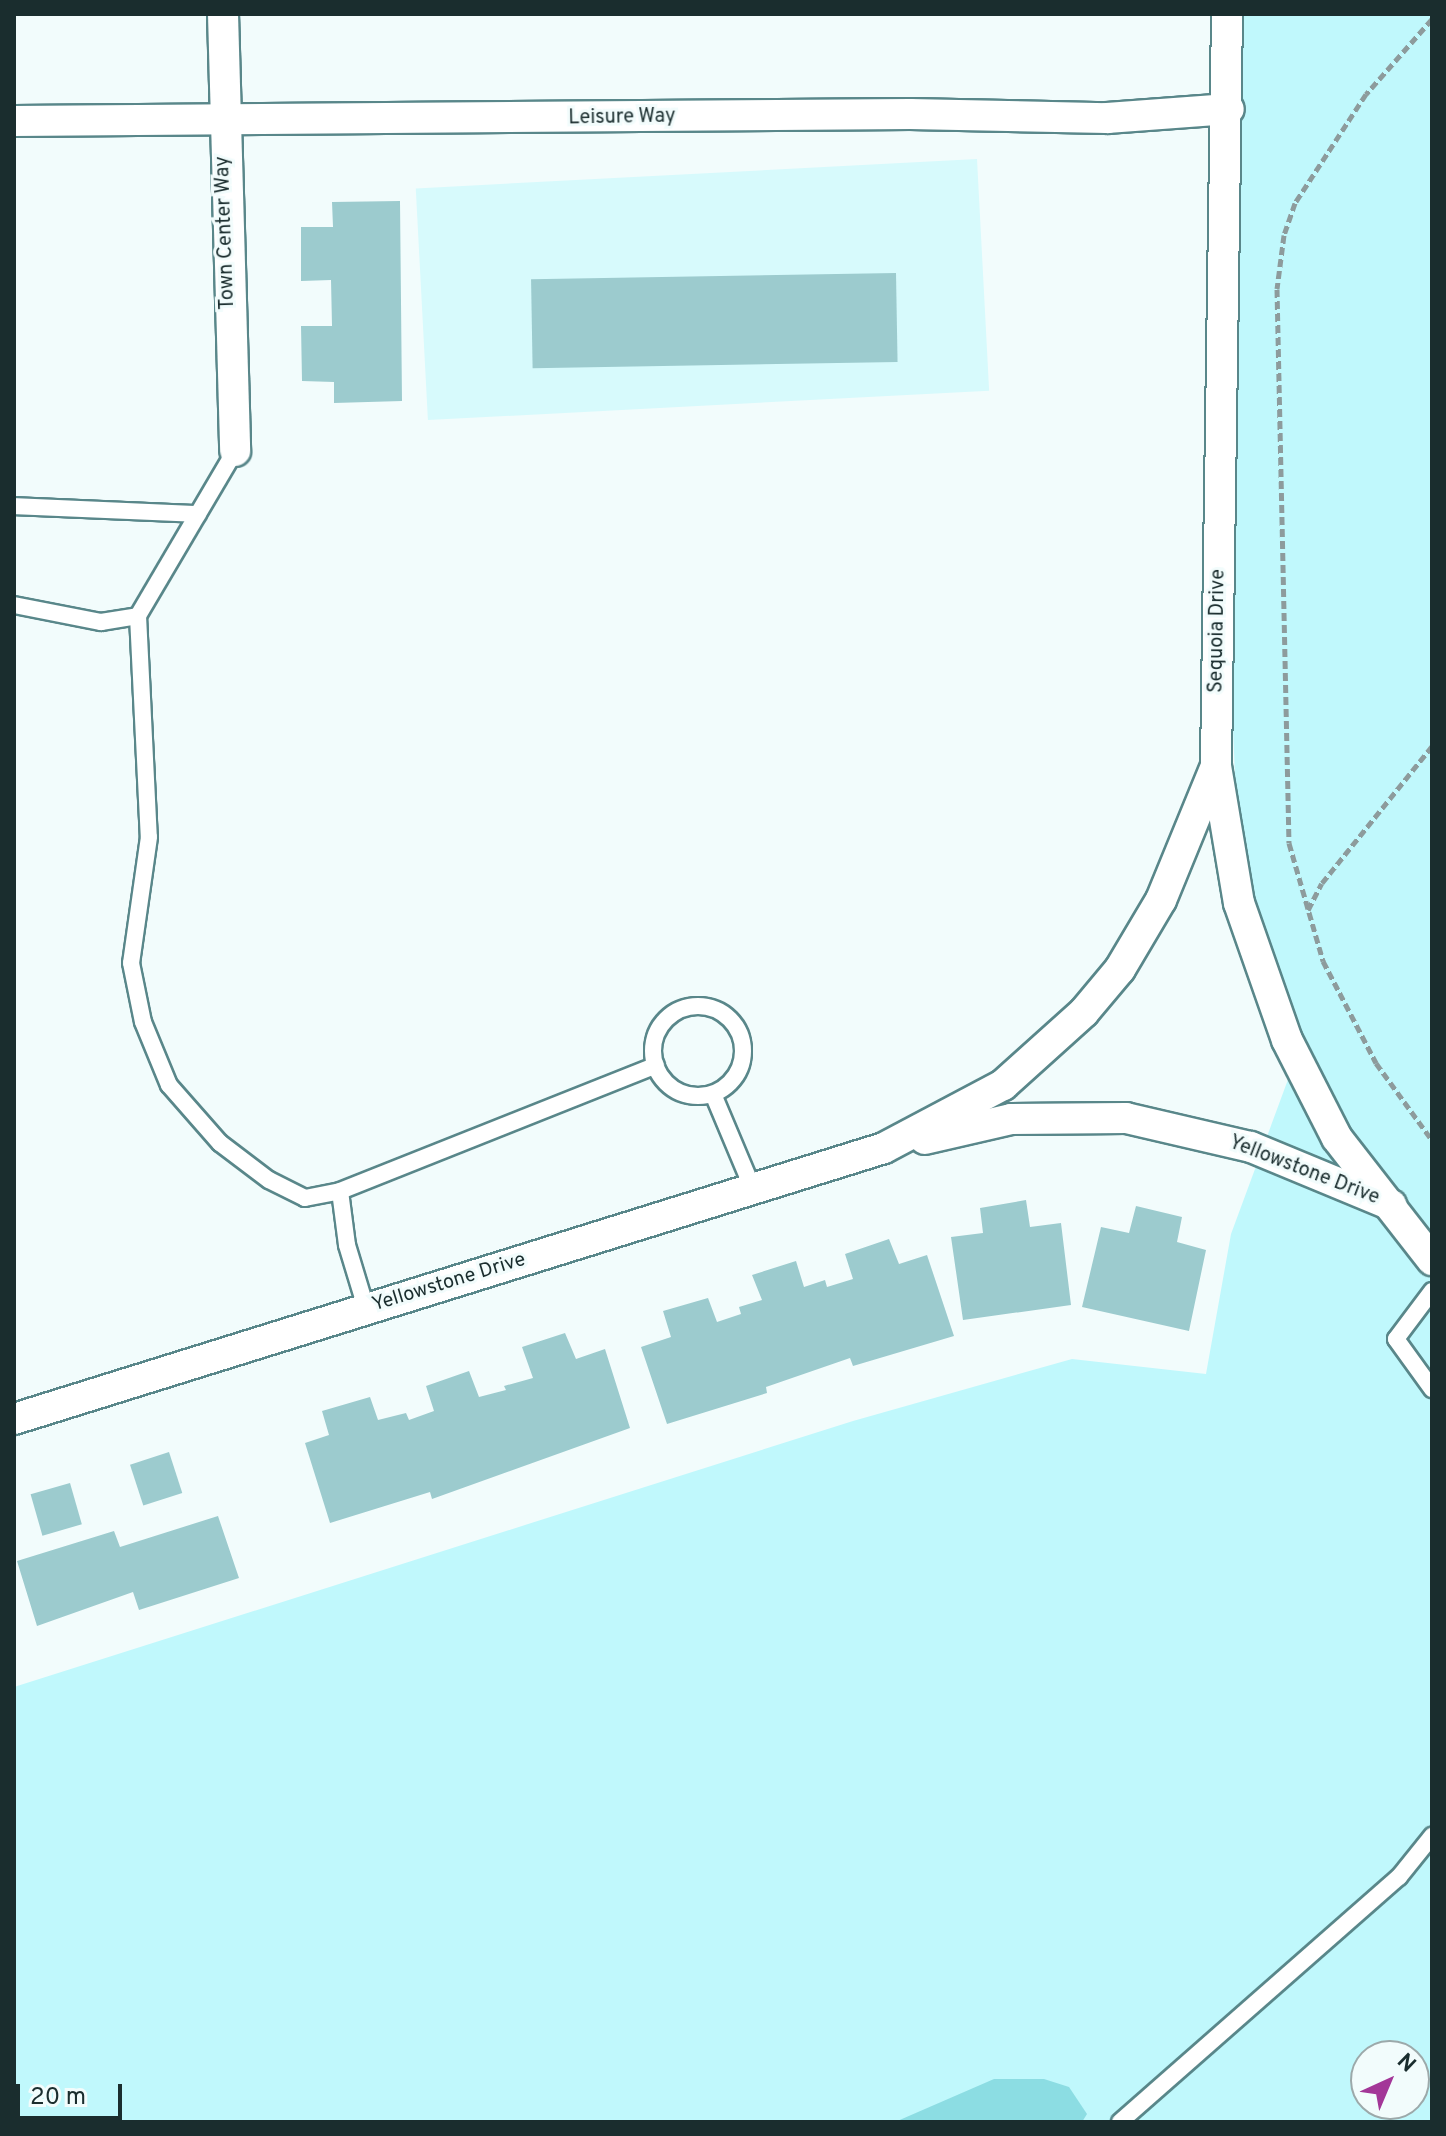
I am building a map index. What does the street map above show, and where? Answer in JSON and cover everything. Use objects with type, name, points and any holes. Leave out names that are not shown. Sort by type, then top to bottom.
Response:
[{"type":"street","name":"Town Center Way","points":[[223,14],[222,122],[235,451]]},
{"type":"street","name":"Sequoia Drive","points":[[1227,14],[1229,109],[1216,766],[1239,903],[1266,990],[1337,1138],[1393,1205],[1432,1260]]},
{"type":"street","name":"Leisure Way","points":[[14,121],[222,122],[910,114],[1107,118],[1229,109]]},
{"type":"street","name":"Yellowstone Drive","points":[[884,1148],[1003,1085],[1084,1012],[1120,969],[1161,900],[1216,766]]},
{"type":"street","name":"Yellowstone Drive","points":[[14,1419],[752,1187],[884,1148],[1011,1119],[1126,1118],[1251,1147],[1393,1205]]},
{"type":"street","name":"Sequoia Drive","points":[[1393,1205],[1432,1226]]},
{"type":"lane","points":[[235,451],[138,616],[149,837],[131,963],[143,1022],[169,1085],[220,1143],[269,1180],[305,1198],[340,1191],[656,1065]]},
{"type":"lane","points":[[14,506],[198,514]]},
{"type":"lane","points":[[14,605],[101,622],[138,616]]},
{"type":"lane","points":[[692,1007],[722,1012],[734,1023],[744,1050],[735,1077],[713,1094],[685,1094],[662,1078],[656,1065],[653,1050],[664,1021],[692,1007]]},
{"type":"lane","points":[[713,1094],[752,1187]]},
{"type":"lane","points":[[340,1191],[347,1245],[366,1308]]},
{"type":"lane","points":[[1432,1291],[1396,1339],[1432,1389]]},
{"type":"lane","points":[[1120,2122],[1399,1877],[1432,1836]]},
{"type":"path","points":[[1432,19],[1366,94],[1295,203],[1279,261],[1289,843],[1323,961],[1344,1007],[1376,1063],[1432,1140]]},
{"type":"path","points":[[1308,911],[1322,883],[1432,746]]},
{"type":"shaded area","points":[[1236,14],[1432,14],[1432,2122],[14,2122],[14,1687],[853,1421],[1072,1359],[1206,1374],[1231,1234],[1300,1047],[1268,989],[1237,827],[1232,702]]},
{"type":"shaded area","points":[[977,159],[989,391],[428,420],[416,188]]},
{"type":"shaded area","points":[[994,2079],[1044,2079],[1069,2087],[1087,2114],[1082,2122],[895,2122]]},
{"type":"building","points":[[400,201],[402,401],[334,403],[334,382],[302,381],[301,326],[332,326],[331,280],[301,281],[301,227],[333,227],[332,202]]},
{"type":"building","points":[[896,273],[898,362],[533,368],[531,279]]},
{"type":"building","points":[[1026,1200],[1030,1227],[1061,1223],[1071,1305],[963,1320],[951,1237],[983,1233],[980,1208]]},
{"type":"building","points":[[1136,1206],[1182,1217],[1177,1242],[1206,1250],[1189,1331],[1082,1307],[1101,1227],[1129,1233]]},
{"type":"building","points":[[889,1239],[899,1264],[927,1255],[954,1336],[853,1366],[850,1358],[766,1387],[767,1393],[667,1424],[641,1347],[671,1337],[663,1311],[708,1298],[717,1322],[741,1314],[739,1307],[762,1300],[752,1275],[796,1261],[804,1287],[825,1280],[827,1287],[853,1279],[845,1254]]},
{"type":"building","points":[[565,1333],[576,1359],[605,1349],[630,1428],[432,1499],[430,1492],[330,1523],[305,1443],[329,1435],[322,1411],[370,1397],[378,1420],[406,1413],[409,1420],[434,1411],[426,1386],[469,1371],[479,1397],[506,1390],[504,1386],[533,1378],[522,1347]]},
{"type":"building","points":[[169,1452],[182,1493],[143,1506],[130,1465]]},
{"type":"building","points":[[70,1483],[82,1524],[42,1536],[31,1494]]},
{"type":"building","points":[[218,1516],[239,1578],[139,1610],[133,1592],[37,1626],[17,1561],[114,1531],[120,1547]]}]
